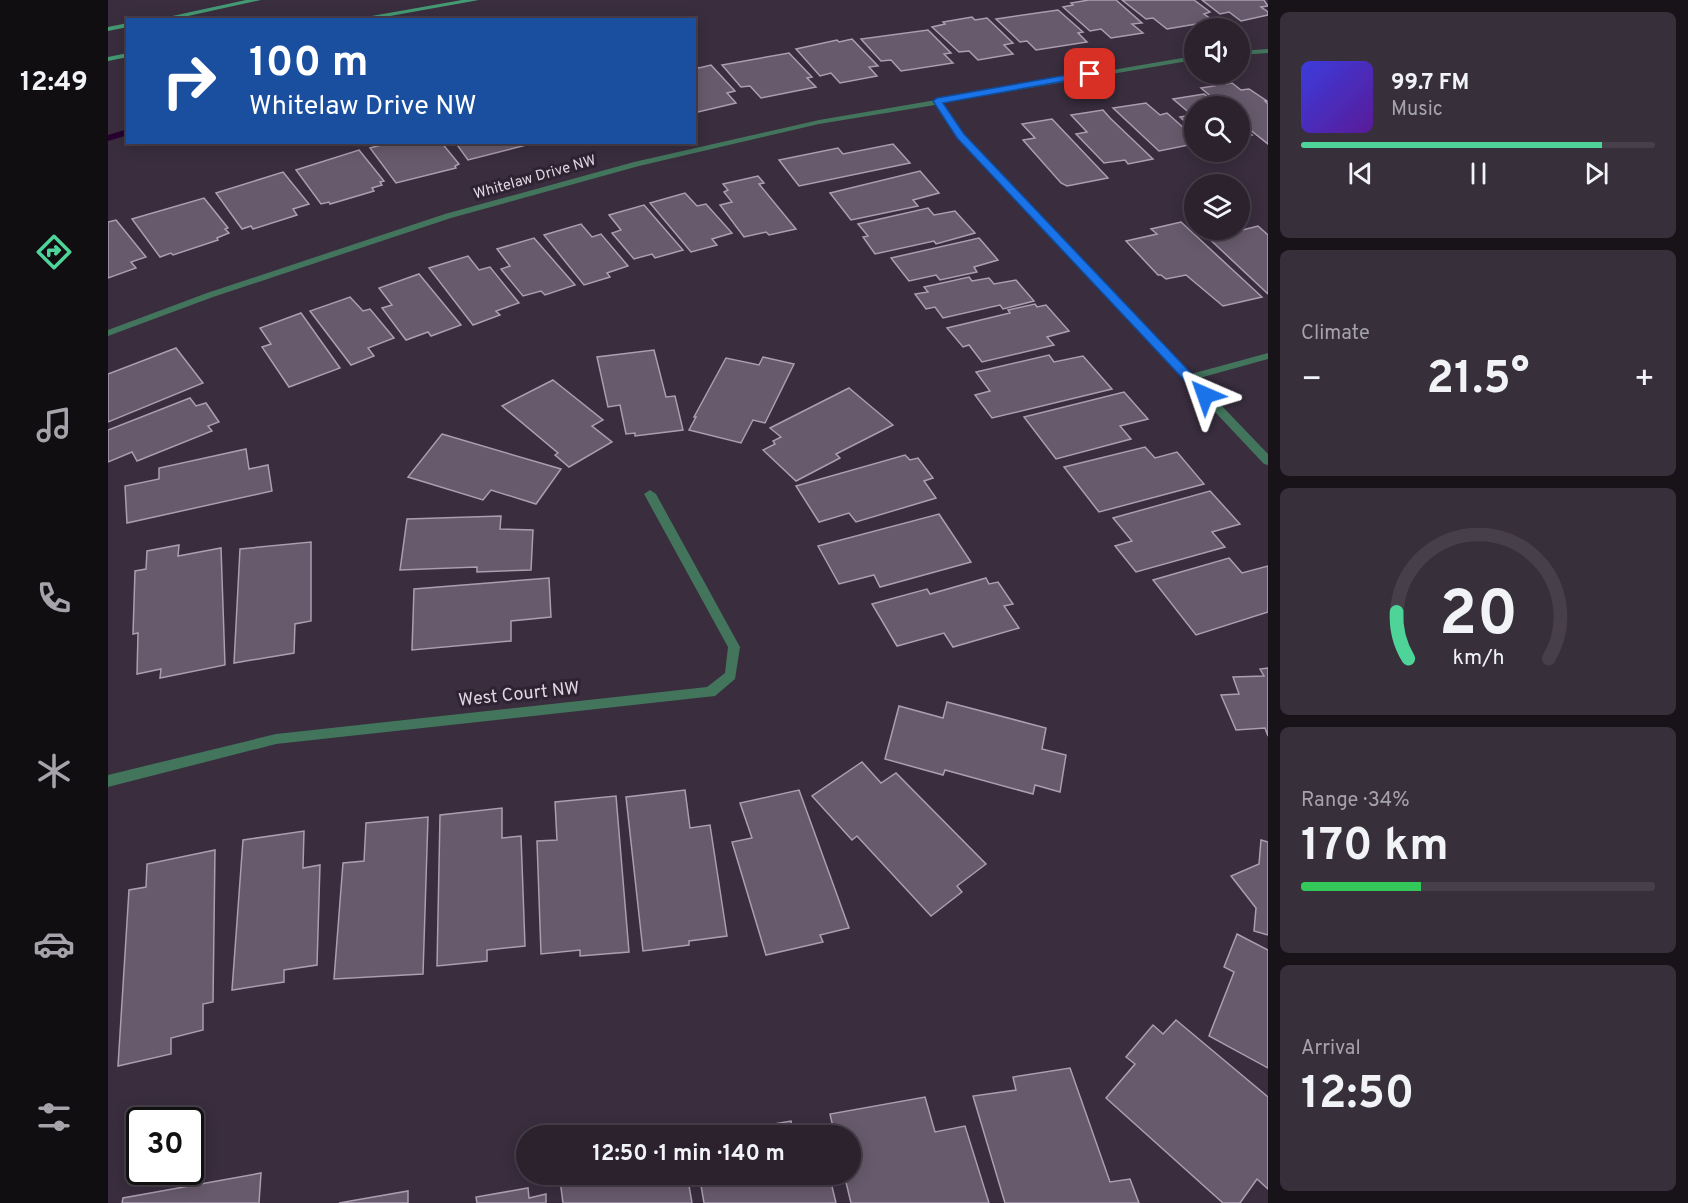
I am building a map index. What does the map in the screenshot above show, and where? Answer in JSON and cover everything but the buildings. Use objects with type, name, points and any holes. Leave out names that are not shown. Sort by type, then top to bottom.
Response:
[{"type":"main road","points":[[167,18],[257,0]]},
{"type":"main road","points":[[364,18],[475,0]]},
{"type":"main road","points":[[108,29],[126,25]]},
{"type":"main road","points":[[108,59],[126,56]]},
{"type":"street","points":[[1250,52],[1268,51]]},
{"type":"street","name":"Whitelaw Drive NW","points":[[108,333],[210,295],[437,220],[637,164],[819,122],[1184,60]]},
{"type":"street","points":[[937,101],[960,136],[1268,461]]},
{"type":"street","points":[[1190,378],[1268,356]]},
{"type":"street","name":"West Court NW","points":[[108,781],[276,739],[710,692],[731,675],[734,647],[650,494]]},
{"type":"waterway","points":[[108,138],[126,133]]},
{"type":"route","points":[[1090,74],[937,101],[960,136],[1205,395]]}]
